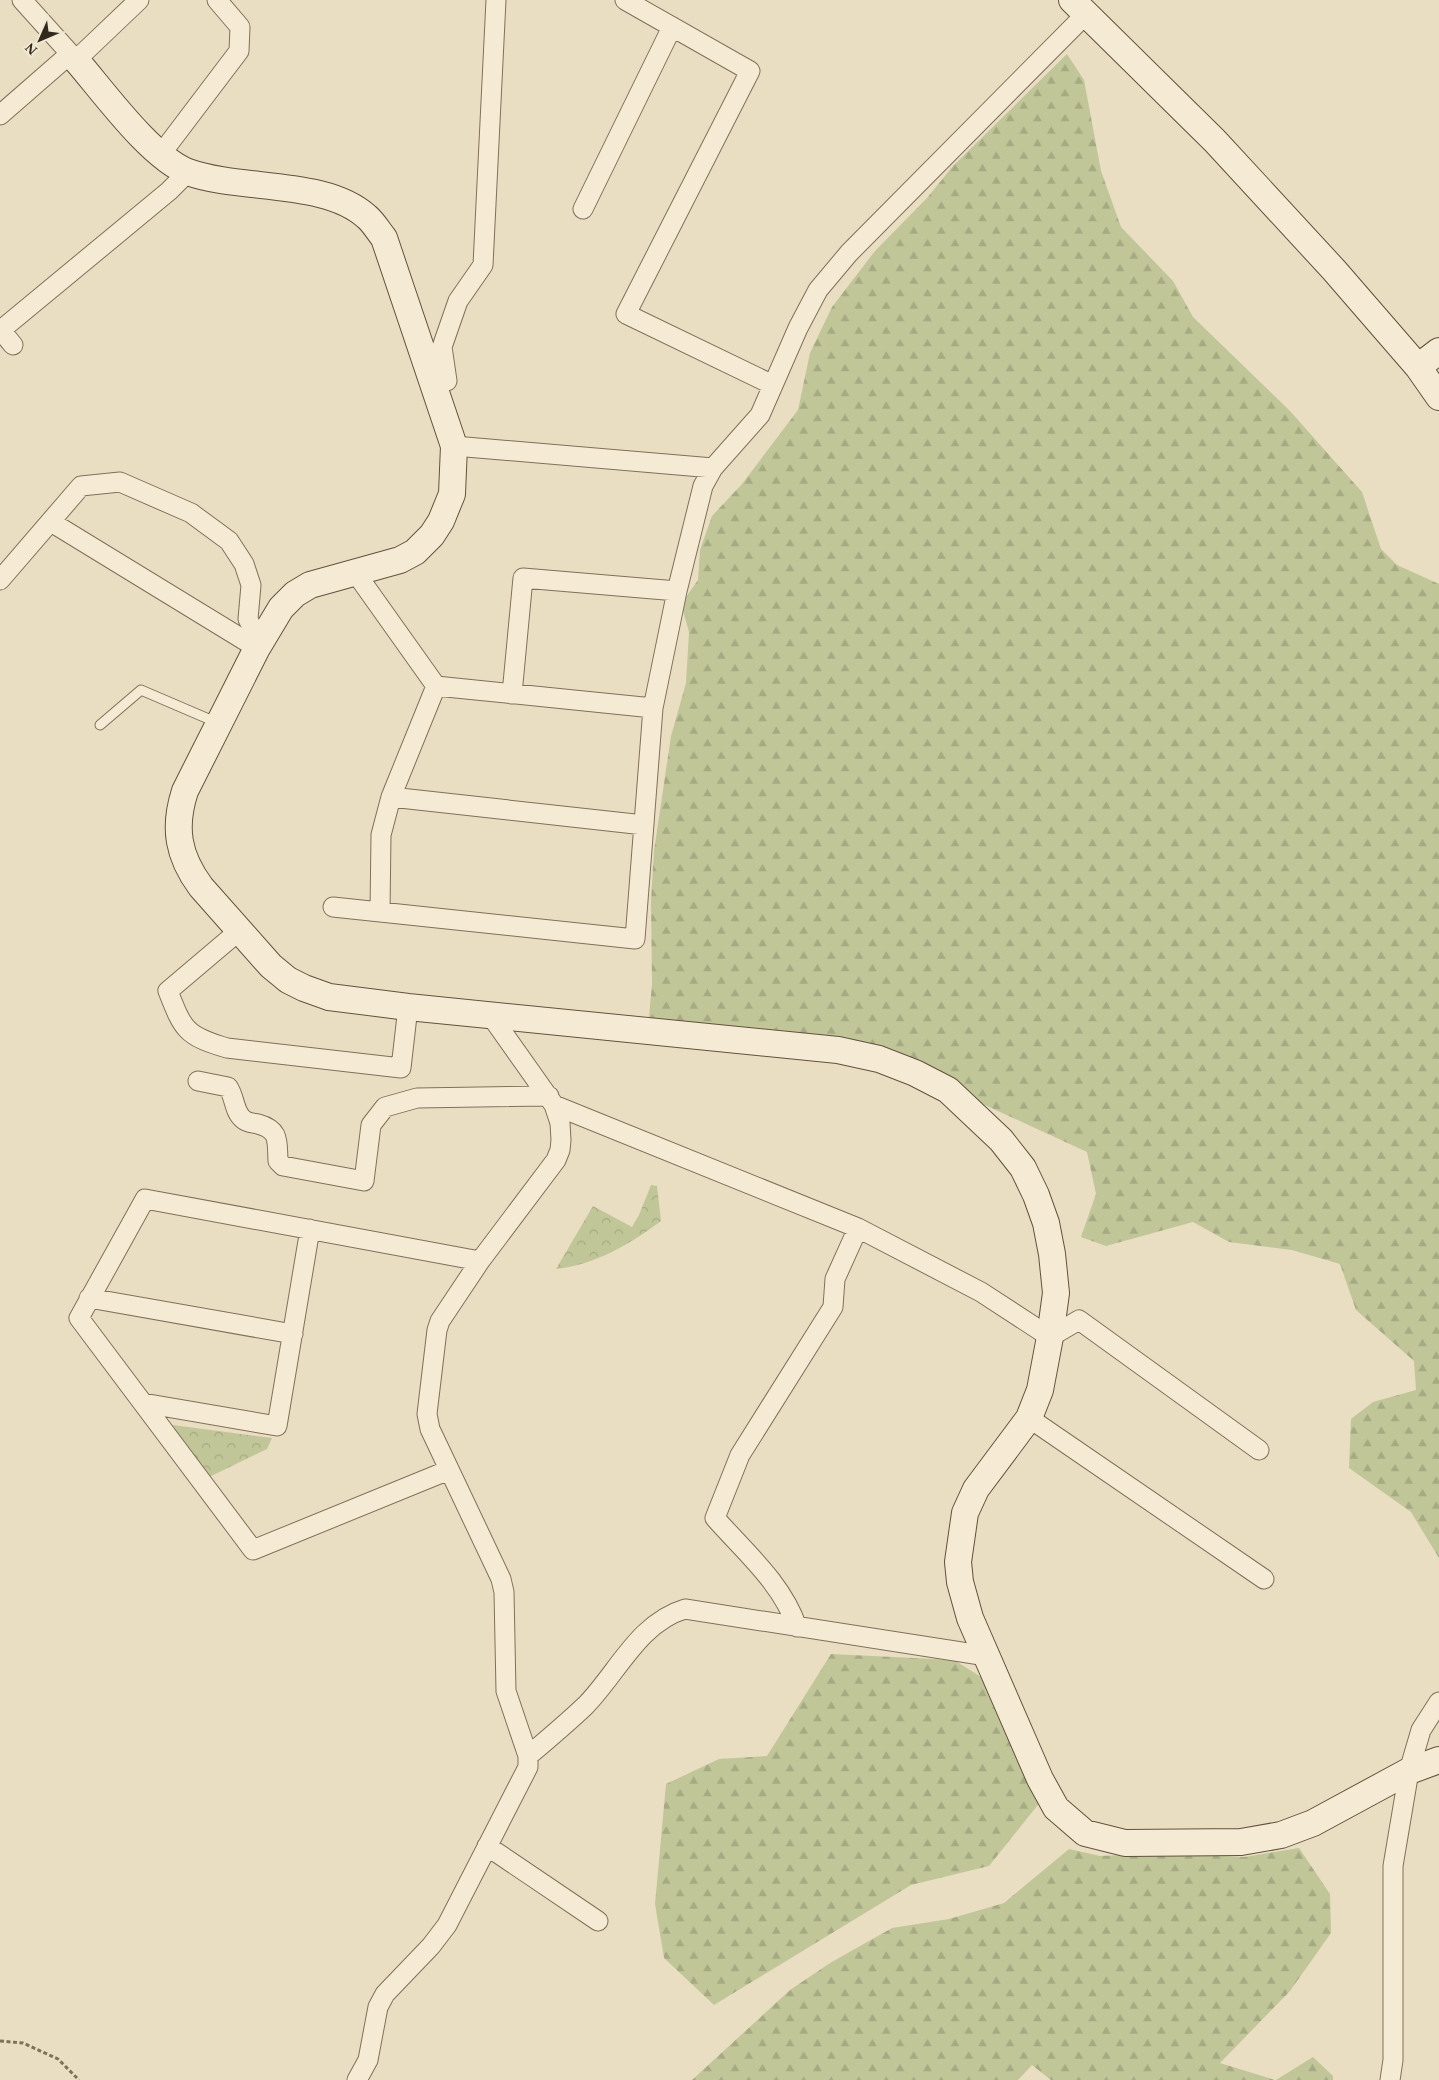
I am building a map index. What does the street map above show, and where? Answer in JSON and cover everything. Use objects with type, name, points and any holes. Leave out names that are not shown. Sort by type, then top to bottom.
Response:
[{"type":"street","points":[[22,0],[148,144],[175,165],[188,172],[212,178],[319,194],[345,203],[368,217],[384,238],[454,446],[452,494],[441,521],[432,535],[415,552],[400,560],[310,585],[295,594],[281,608],[258,646],[184,791],[179,810],[178,827],[181,848],[192,874],[201,887],[272,966],[288,980],[329,997],[491,1016],[838,1050],[879,1059],[915,1073],[948,1090],[1001,1140],[1023,1168],[1036,1195],[1046,1223],[1052,1254],[1056,1292],[1040,1390],[1028,1418],[976,1489],[965,1513],[958,1562],[960,1582],[970,1618],[1040,1779],[1056,1808],[1085,1833],[1103,1839],[1125,1843],[1241,1842],[1282,1835],[1314,1822],[1409,1771],[1439,1760]]},
{"type":"street","points":[[0,115],[73,57],[139,0]]},
{"type":"street","points":[[161,154],[239,51],[240,27],[217,0]]},
{"type":"street","points":[[434,383],[447,381],[442,347],[458,301],[483,265],[496,0]]},
{"type":"street","points":[[625,0],[750,71],[626,314],[773,385]]},
{"type":"street","points":[[333,907],[635,939],[653,708],[677,591],[703,486],[713,468],[760,415],[818,290],[849,253],[1080,6],[1215,141],[1334,270],[1418,367],[1439,397]]},
{"type":"street","points":[[583,209],[672,27]]},
{"type":"street","points":[[14,345],[1,330],[168,191],[188,172]]},
{"type":"street","points":[[1418,367],[1439,350]]},
{"type":"street","points":[[454,446],[713,468]]},
{"type":"street","points":[[0,580],[81,486],[120,482],[191,513],[229,540],[244,564],[251,585],[248,619],[258,646]]},
{"type":"street","points":[[51,522],[258,646]]},
{"type":"street","points":[[355,572],[436,686],[653,708]]},
{"type":"street","points":[[512,694],[523,578],[677,591]]},
{"type":"street","points":[[380,912],[381,835],[391,797],[436,686]]},
{"type":"street","points":[[391,797],[644,825]]},
{"type":"street","points":[[240,930],[168,991],[180,1023],[192,1034],[208,1042],[227,1048],[401,1068],[408,1007]]},
{"type":"street","points":[[357,2080],[368,2060],[378,2007],[384,1994],[448,1926],[528,1767],[528,1756],[506,1691],[504,1592],[502,1579],[430,1429],[426,1414],[437,1330],[440,1321],[480,1261],[556,1160],[560,1150],[560,1123],[551,1100],[491,1016]]},
{"type":"street","points":[[198,1081],[228,1088],[233,1094],[239,1115],[244,1121],[268,1127],[277,1139],[278,1160],[283,1166],[364,1181],[371,1124],[385,1107],[417,1098],[551,1100],[858,1228],[981,1292],[1050,1337]]},
{"type":"street","points":[[449,1470],[253,1550],[78,1318],[145,1199],[480,1261]]},
{"type":"street","points":[[797,1626],[791,1609],[772,1582],[715,1518],[740,1455],[833,1307],[835,1279],[858,1228]]},
{"type":"street","points":[[143,1403],[277,1426],[310,1229]]},
{"type":"street","points":[[89,1298],[293,1334]]},
{"type":"street","points":[[1050,1337],[1079,1320],[1259,1450]]},
{"type":"street","points":[[1028,1418],[1264,1579]]},
{"type":"street","points":[[528,1756],[586,1705],[628,1652],[652,1628],[672,1613],[685,1609],[987,1656]]},
{"type":"street","points":[[1390,2080],[1393,2060],[1393,1866],[1409,1771],[1420,1730],[1439,1702]]},
{"type":"street","points":[[487,1846],[598,1921]]},
{"type":"lane","points":[[100,725],[141,690],[218,723]]},
{"type":"path","points":[[0,2041],[23,2043],[58,2059],[79,2080]]},
{"type":"green space","points":[[1067,54],[1084,80],[1101,171],[1121,227],[1173,281],[1193,317],[1290,411],[1362,492],[1381,549],[1397,565],[1439,584],[1439,1558],[1411,1512],[1349,1468],[1351,1419],[1373,1402],[1416,1390],[1414,1361],[1356,1310],[1340,1264],[1292,1250],[1229,1242],[1193,1222],[1106,1246],[1081,1237],[1096,1194],[1087,1152],[924,1077],[648,1028],[652,984],[651,900],[654,851],[671,736],[686,683],[689,632],[681,604],[698,580],[700,550],[712,516],[742,484],[798,410],[810,353],[832,307],[875,251],[927,198],[953,166]]},
{"type":"green space","points":[[651,1185],[657,1186],[661,1221],[637,1238],[612,1252],[584,1263],[556,1269],[593,1206],[632,1227]]},
{"type":"green space","points":[[158,1423],[272,1438],[267,1449],[201,1481]]},
{"type":"green space","points":[[831,1654],[954,1660],[986,1680],[1041,1801],[989,1866],[911,1885],[714,2005],[664,1958],[655,1904],[666,1784],[719,1759],[767,1756]]},
{"type":"green space","points":[[1299,1848],[1330,1894],[1331,1933],[1290,1991],[1220,2063],[1275,2080],[1051,2080],[1032,2065],[1018,2080],[692,2080],[790,1990],[830,1963],[892,1928],[949,1919],[1004,1903],[1069,1849],[1100,1856],[1166,1853],[1244,1857]]},
{"type":"green space","points":[[1313,2057],[1333,2076],[1333,2080],[1276,2080]]}]
